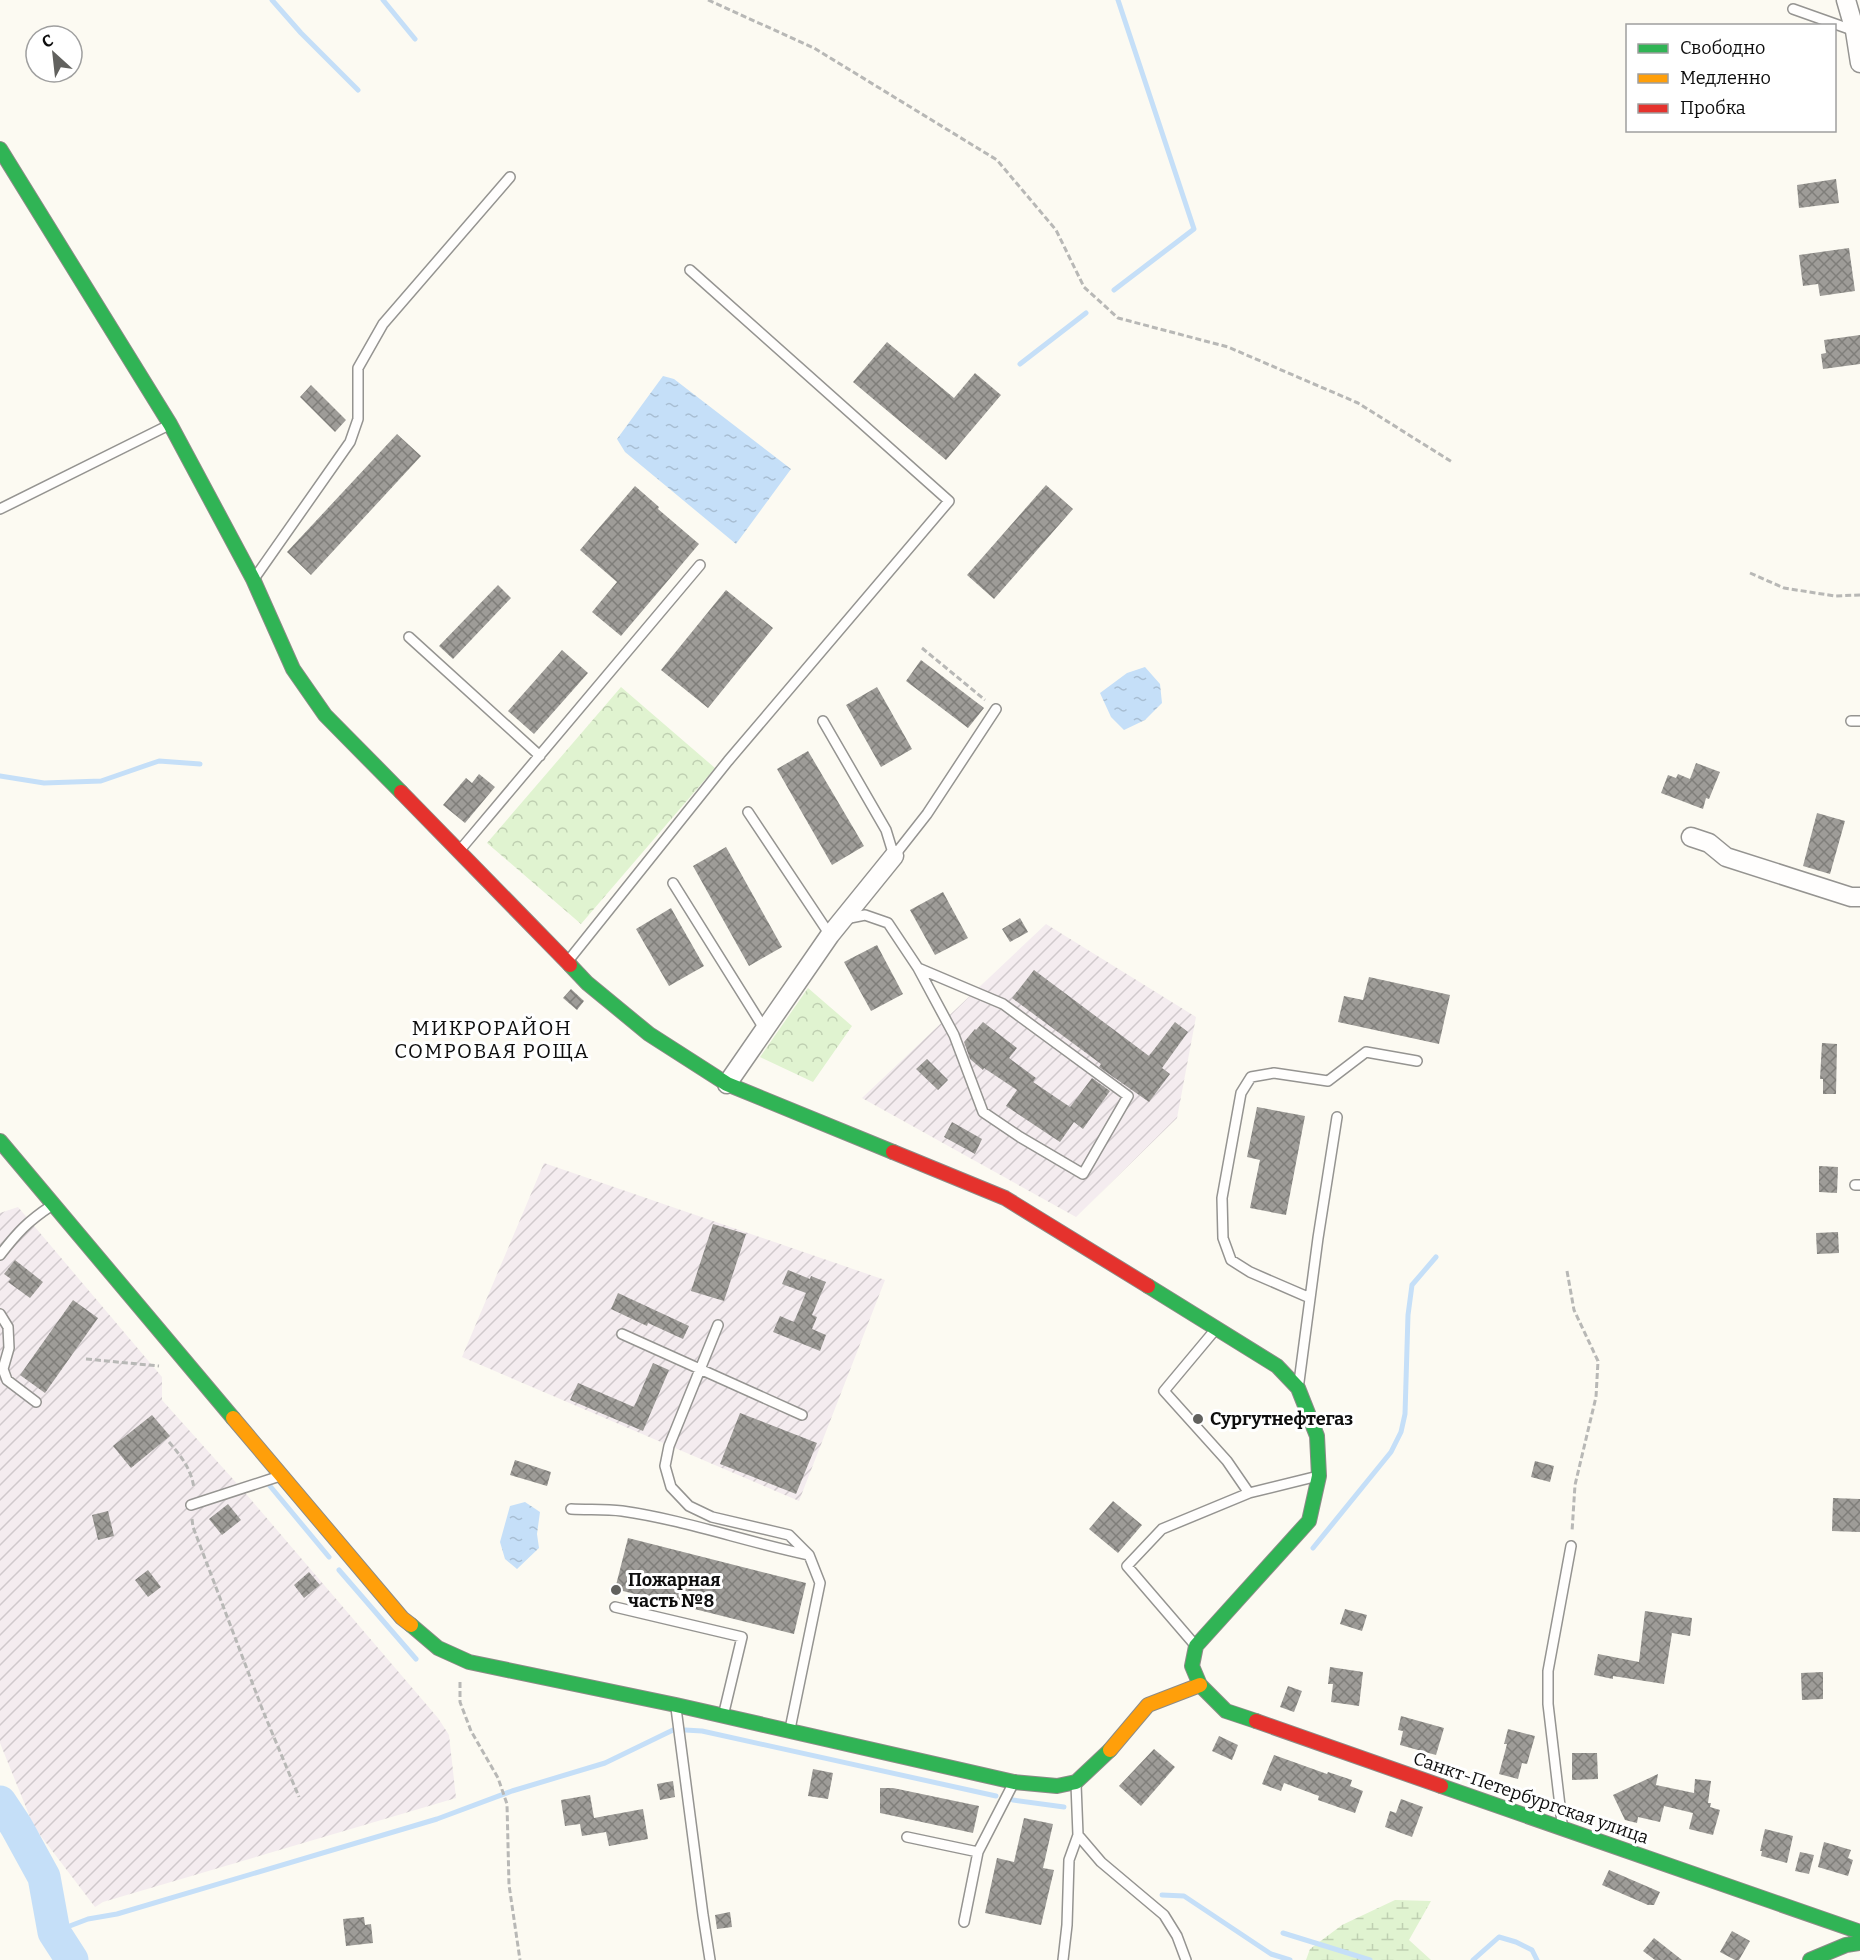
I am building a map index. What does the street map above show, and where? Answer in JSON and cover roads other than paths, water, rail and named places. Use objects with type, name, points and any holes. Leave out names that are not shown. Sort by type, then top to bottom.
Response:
[{"type":"street","points":[[1846,0],[1857,31],[1860,63]]},
{"type":"street","points":[[0,149],[170,424],[253,579],[292,669],[325,715],[587,983],[649,1034],[727,1084],[1005,1198],[1277,1366],[1298,1388],[1317,1436],[1319,1476],[1309,1521],[1196,1646],[1192,1666],[1200,1685],[1148,1705],[1115,1745],[1076,1782],[1057,1786],[1014,1782],[676,1705],[469,1662],[438,1648],[402,1618],[0,1141]]},
{"type":"street","points":[[1691,837],[1709,843],[1726,857],[1745,864],[1851,897],[1860,897]]},
{"type":"street","points":[[727,1084],[830,935],[894,856]]},
{"type":"street","name":"Санкт-Петербургская улица","points":[[1200,1685],[1226,1711],[1860,1932]]},
{"type":"street","points":[[1810,1960],[1846,1944],[1860,1944]]},
{"type":"lane","points":[[1792,9],[1857,31]]},
{"type":"lane","points":[[253,579],[350,442],[358,419],[358,368],[383,324],[510,177]]},
{"type":"lane","points":[[567,963],[728,761],[949,501],[690,270]]},
{"type":"lane","points":[[0,509],[170,424]]},
{"type":"lane","points":[[459,852],[700,565]]},
{"type":"lane","points":[[409,637],[540,756]]},
{"type":"lane","points":[[894,856],[927,814],[996,709]]},
{"type":"lane","points":[[823,720],[886,830],[894,856]]},
{"type":"lane","points":[[748,812],[830,935]]},
{"type":"lane","points":[[673,883],[765,1030]]},
{"type":"lane","points":[[844,919],[865,915],[888,923],[918,968],[954,1035],[983,1112],[1083,1174],[1128,1096],[1003,1004],[918,968]]},
{"type":"lane","points":[[1310,1298],[1250,1272],[1231,1260],[1222,1238],[1222,1198],[1241,1093],[1251,1077],[1274,1074],[1328,1081],[1366,1052],[1417,1061]]},
{"type":"lane","points":[[1298,1388],[1337,1117]]},
{"type":"lane","points":[[0,1255],[17,1232],[53,1204]]},
{"type":"lane","points":[[0,1314],[8,1327],[9,1348],[3,1370],[7,1380],[36,1402]]},
{"type":"lane","points":[[718,1325],[669,1446],[665,1466],[671,1487],[689,1506],[712,1517],[789,1535],[809,1555],[820,1583],[789,1731]]},
{"type":"lane","points":[[1217,1328],[1164,1391],[1227,1461],[1249,1493]]},
{"type":"lane","points":[[622,1334],[802,1415]]},
{"type":"lane","points":[[191,1505],[282,1476]]},
{"type":"lane","points":[[1196,1646],[1127,1566],[1162,1529],[1249,1493],[1319,1476]]},
{"type":"lane","points":[[571,1509],[621,1511],[674,1521],[809,1555]]},
{"type":"lane","points":[[1563,1829],[1548,1704],[1548,1671],[1571,1546]]},
{"type":"lane","points":[[615,1607],[742,1637],[723,1716]]},
{"type":"lane","points":[[676,1705],[710,1960]]},
{"type":"lane","points":[[964,1922],[978,1852],[1014,1782]]},
{"type":"lane","points":[[1063,1960],[1067,1925],[1069,1860],[1078,1835],[1076,1782]]},
{"type":"lane","points":[[1078,1835],[1101,1863],[1164,1915],[1177,1936],[1186,1960]]},
{"type":"lane","points":[[907,1837],[978,1852]]},
{"type":"water","points":[[663,376],[674,379],[791,469],[736,544],[625,452],[617,439]]},
{"type":"water","points":[[1145,667],[1160,684],[1162,703],[1145,720],[1124,730],[1111,717],[1100,693],[1127,673]]},
{"type":"water","points":[[525,1502],[540,1512],[537,1534],[539,1548],[517,1569],[505,1559],[500,1542],[510,1506]]},
{"type":"waterway","points":[[272,0],[301,33],[358,90]]},
{"type":"waterway","points":[[383,0],[415,39]]},
{"type":"waterway","points":[[1114,290],[1194,229],[1118,0]]},
{"type":"waterway","points":[[1020,364],[1086,313]]},
{"type":"waterway","points":[[0,776],[44,783],[101,781],[159,761],[200,764]]},
{"type":"waterway","points":[[1313,1548],[1391,1452],[1401,1432],[1405,1414],[1408,1315],[1412,1285],[1436,1257]]},
{"type":"waterway","points":[[270,1486],[329,1557]]},
{"type":"waterway","points":[[339,1570],[416,1659]]},
{"type":"waterway","points":[[54,1932],[88,1919],[117,1914],[437,1819],[512,1791],[605,1763],[673,1730]]},
{"type":"waterway","points":[[685,1730],[702,1731],[996,1796]]},
{"type":"waterway","points":[[1013,1800],[1064,1807]]},
{"type":"waterway","points":[[0,1802],[44,1877],[54,1932],[72,1960]]},
{"type":"waterway","points":[[1162,1895],[1184,1896],[1271,1954],[1290,1960]]},
{"type":"waterway","points":[[1283,1933],[1370,1960]]},
{"type":"waterway","points":[[1473,1960],[1499,1937],[1532,1950],[1537,1960]]},
{"type":"place","name":"Сургутнефтегаз","points":[[1198,1419]]},
{"type":"place","name":"Пожарная часть №8","points":[[616,1590]]},
{"type":"district","name":"МИКРОРАЙОН СОМРОВАЯ РОЩА","points":[[492,1040]]}]
